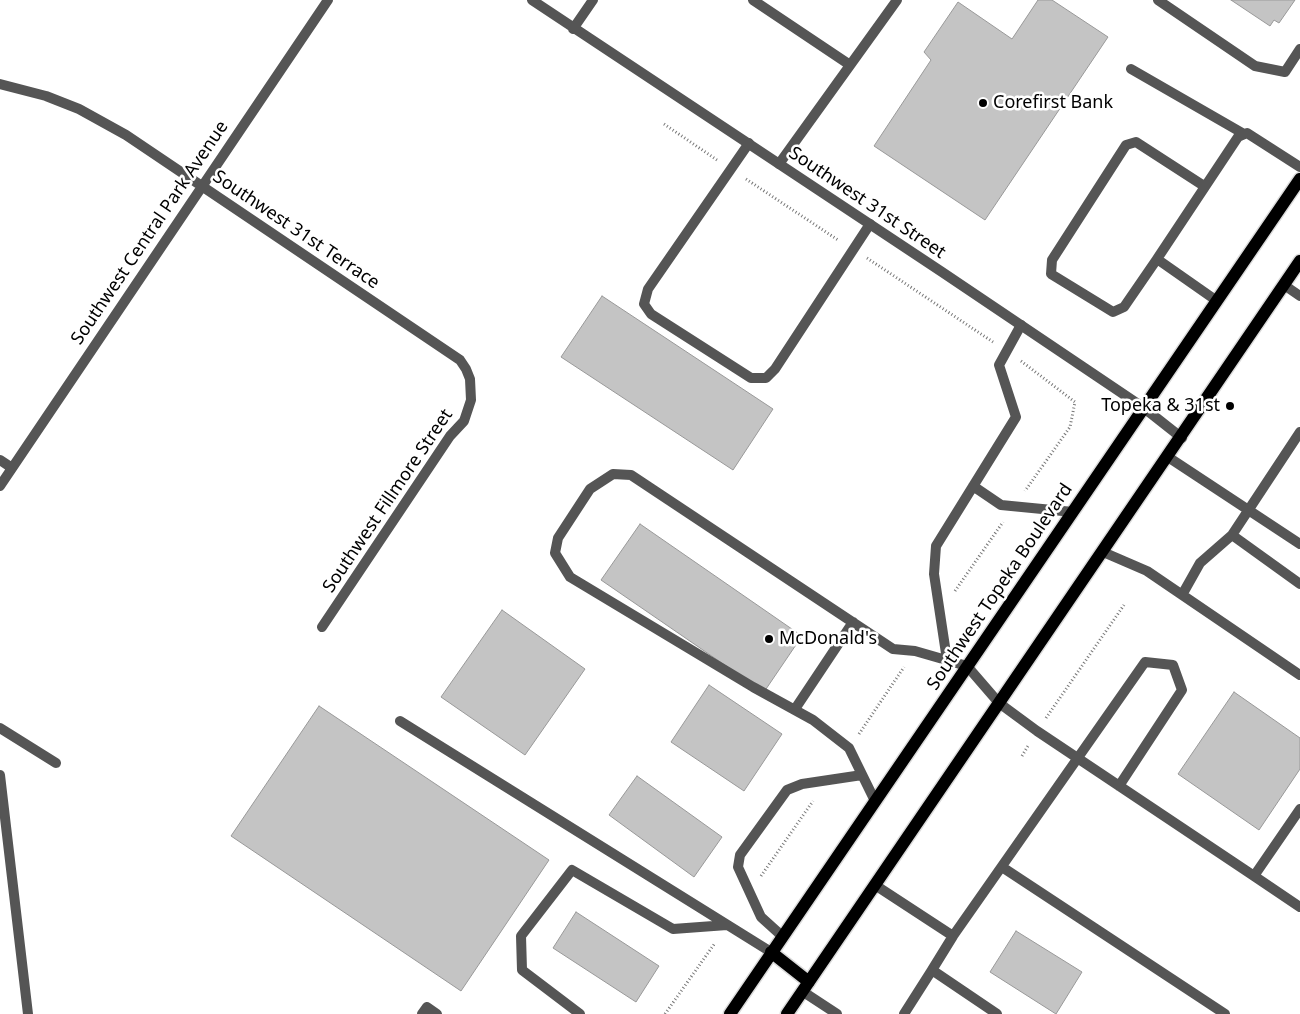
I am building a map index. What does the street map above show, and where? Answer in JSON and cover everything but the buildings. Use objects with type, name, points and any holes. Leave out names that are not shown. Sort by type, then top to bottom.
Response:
[{"type":"main road","name":"Southwest Topeka Boulevard","points":[[730,1014],[1300,179]]},
{"type":"main road","points":[[786,1014],[1182,438],[1300,262]]},
{"type":"main road","points":[[771,952],[805,987]]},
{"type":"street","name":"Southwest Central Park Avenue","points":[[0,486],[328,0]]},
{"type":"street","name":"Southwest 31st Street","points":[[532,0],[1144,408],[1182,438]]},
{"type":"street","points":[[574,29],[593,0]]},
{"type":"street","points":[[753,0],[850,65]]},
{"type":"street","points":[[779,164],[897,0]]},
{"type":"street","points":[[1158,0],[1255,66],[1285,72],[1300,49]]},
{"type":"street","points":[[1131,69],[1244,134]]},
{"type":"street","name":"Southwest 31st Terrace","points":[[0,84],[46,96],[79,109],[126,135],[460,360],[470,379],[471,390]]},
{"type":"street","points":[[1204,186],[1136,142],[1126,145],[1052,260],[1051,274],[1113,312],[1124,307],[1238,137],[1247,132],[1300,167]]},
{"type":"street","points":[[749,143],[648,289],[644,304],[651,314],[750,378],[766,378],[774,369],[870,224]]},
{"type":"street","points":[[1156,259],[1217,301]]},
{"type":"street","points":[[1284,286],[1300,296]]},
{"type":"street","points":[[947,660],[938,616],[934,574],[936,546],[1016,417],[999,365],[1005,351],[1021,326]]},
{"type":"street","name":"Southwest Fillmore Street","points":[[322,627],[450,436],[464,421],[468,411],[471,390]]},
{"type":"street","points":[[1182,595],[1200,563],[1232,535],[1247,509],[1300,432]]},
{"type":"street","points":[[1168,457],[1300,544]]},
{"type":"street","points":[[0,460],[12,468]]},
{"type":"street","points":[[875,801],[849,748],[795,709],[753,687],[570,577],[555,554],[558,538],[590,489],[614,474],[631,475],[893,649],[915,651],[967,666],[999,703],[1037,731],[1300,906]]},
{"type":"street","points":[[973,486],[1001,505],[1073,512]]},
{"type":"street","points":[[1232,535],[1300,584]]},
{"type":"street","points":[[1103,552],[1147,571],[1300,675]]},
{"type":"street","points":[[795,709],[853,622]]},
{"type":"street","points":[[904,1014],[953,936],[1145,662],[1173,665],[1182,690],[1119,786]]},
{"type":"street","points":[[400,721],[771,952]]},
{"type":"street","points":[[0,728],[56,763]]},
{"type":"street","points":[[0,775],[28,1014]]},
{"type":"street","points":[[782,936],[761,917],[738,867],[740,855],[787,790],[802,784],[862,775]]},
{"type":"street","points":[[1254,876],[1300,809]]},
{"type":"street","points":[[1002,867],[1225,1014]]},
{"type":"street","points":[[580,1014],[522,970],[521,936],[572,870],[673,929],[727,925]]},
{"type":"street","points":[[875,886],[953,936]]},
{"type":"street","points":[[932,970],[996,1014]]},
{"type":"street","points":[[805,987],[837,1014]]},
{"type":"street","points":[[422,1014],[427,1007],[437,1014]]},
{"type":"path","points":[[664,124],[1037,372],[1075,402],[1070,427],[938,616]]},
{"type":"path","points":[[1022,756],[1037,731],[1124,606]]},
{"type":"path","points":[[849,748],[915,651]]},
{"type":"path","points":[[750,893],[827,780]]},
{"type":"path","points":[[665,1014],[727,925]]},
{"type":"place","name":"Corefirst Bank","points":[[983,103]]},
{"type":"place","name":"Topeka & 31st","points":[[1230,406]]},
{"type":"place","name":"McDonald's","points":[[769,639]]}]
